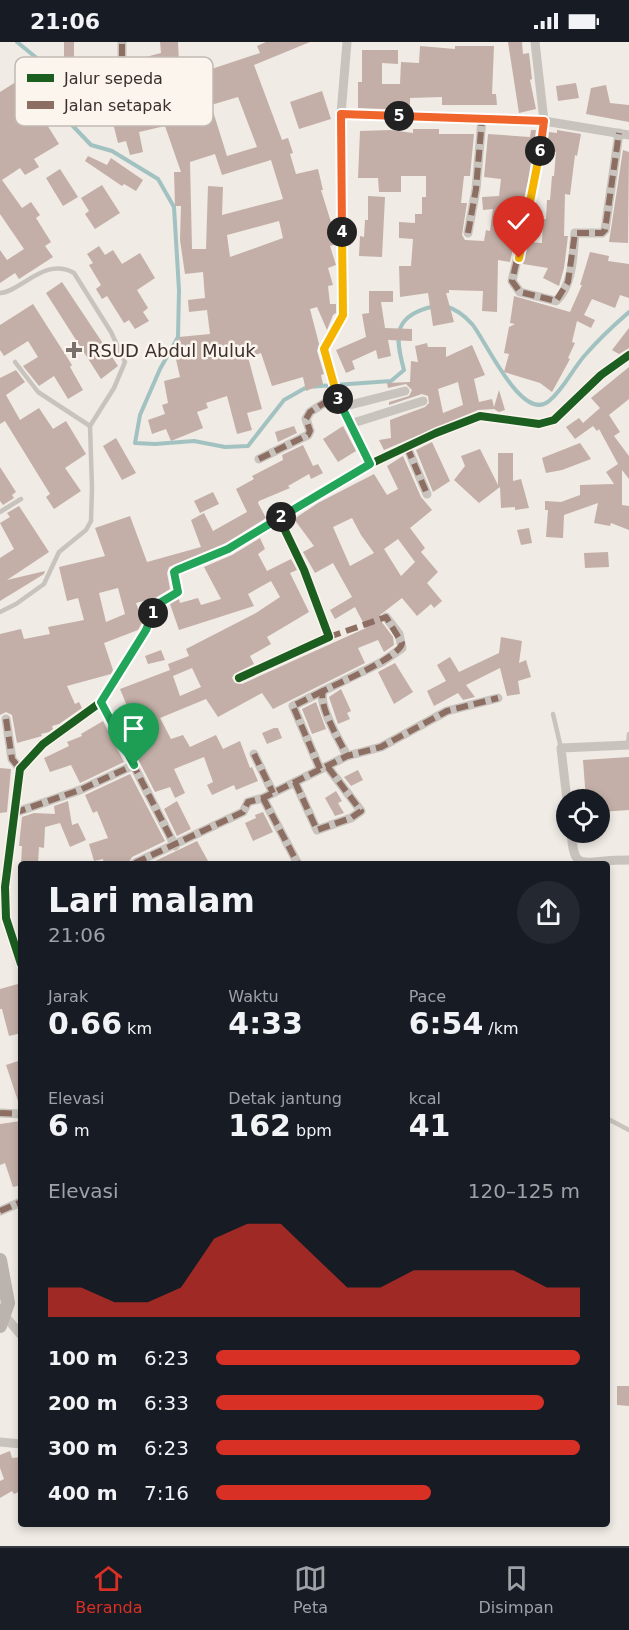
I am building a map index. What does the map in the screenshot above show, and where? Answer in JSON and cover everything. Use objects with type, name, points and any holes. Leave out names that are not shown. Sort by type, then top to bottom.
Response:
[{"type":"street","points":[[122,42],[122,56]]},
{"type":"street","points":[[347,42],[341,114],[343,315],[324,349],[336,394],[370,464]]},
{"type":"street","points":[[341,114],[544,121],[624,134],[605,230],[602,233],[575,233],[568,282],[556,302],[520,292],[512,281],[531,202],[544,121],[536,42]]},
{"type":"street","points":[[468,233],[476,189],[482,119]]},
{"type":"street","points":[[18,957],[5,929],[4,861],[20,769],[44,744],[101,702],[146,630],[158,604],[178,592],[174,572],[228,549],[370,464],[436,433],[480,416],[539,424],[554,420],[601,375],[629,355]]},
{"type":"street","points":[[342,407],[405,391]]},
{"type":"street","points":[[259,459],[308,435],[310,431],[306,418],[310,412],[336,394]]},
{"type":"street","points":[[350,424],[423,400]]},
{"type":"street","points":[[407,447],[427,494]]},
{"type":"street","points":[[239,678],[328,637],[304,570],[279,518]]},
{"type":"street","points":[[295,782],[317,830],[351,819],[361,811],[324,767],[292,706],[382,662],[399,651],[402,643],[386,617]]},
{"type":"street","points":[[323,691],[321,696],[324,707],[347,756]]},
{"type":"street","points":[[140,861],[243,812],[248,802],[263,798],[347,756],[381,747],[447,711],[498,698]]},
{"type":"street","points":[[101,702],[175,846]]},
{"type":"street","points":[[6,719],[12,759],[20,769]]},
{"type":"street","points":[[566,789],[561,748],[629,745]]},
{"type":"street","points":[[254,754],[273,793]]},
{"type":"street","points":[[14,813],[80,790],[134,765]]},
{"type":"street","points":[[263,798],[296,861]]},
{"type":"street","points":[[572,843],[574,854],[579,861]]},
{"type":"street","points":[[610,862],[629,860]]},
{"type":"street","points":[[0,1113],[18,1114]]},
{"type":"street","points":[[0,1211],[18,1203]]},
{"type":"street","points":[[0,1260],[8,1303],[2,1321],[18,1333]]},
{"type":"street","points":[[0,1442],[18,1444]]},
{"type":"lane","points":[[0,293],[6,293],[30,277],[59,268],[74,273],[111,332],[125,362],[114,388],[90,426],[91,521],[86,530],[59,552],[44,584],[0,612]]},
{"type":"lane","points":[[15,362],[38,393],[90,426]]},
{"type":"lane","points":[[0,512],[21,499]]},
{"type":"lane","points":[[553,714],[561,748]]},
{"type":"lane","points":[[629,734],[629,745]]},
{"type":"lane","points":[[610,1120],[629,1130]]},
{"type":"building","points":[[64,42],[74,42],[74,57],[64,57]]},
{"type":"building","points":[[160,42],[178,42],[179,57],[146,57],[161,53]]},
{"type":"building","points":[[266,42],[310,42],[254,65],[282,140],[288,138],[296,174],[318,169],[323,190],[321,190],[335,235],[336,244],[330,246],[336,265],[328,268],[333,285],[328,286],[330,304],[336,304],[336,313],[327,330],[317,307],[310,309],[319,344],[317,351],[324,374],[321,375],[323,384],[306,391],[303,377],[272,386],[261,353],[248,357],[262,409],[247,413],[252,430],[237,434],[227,396],[206,403],[208,408],[197,412],[203,428],[171,441],[166,429],[152,434],[148,420],[165,414],[162,405],[168,403],[164,381],[180,377],[175,355],[181,353],[179,337],[210,334],[207,310],[189,312],[188,300],[205,298],[203,272],[185,274],[180,240],[181,206],[175,206],[174,172],[181,172],[165,126],[213,126],[213,111],[227,156],[257,147],[238,97],[213,104],[213,69],[260,53],[257,46]],"holes":[[[215,154],[222,175],[271,160],[283,199],[222,215],[223,187],[208,186],[206,249],[192,249],[190,162]],[[279,221],[283,238],[230,257],[227,235]]]},
{"type":"building","points":[[508,42],[522,42],[523,54],[529,53],[532,79],[530,80],[536,109],[519,113]]},
{"type":"building","points":[[420,46],[455,49],[455,46],[494,46],[492,94],[496,94],[497,105],[442,105],[442,97],[410,98],[410,110],[358,108],[358,82],[362,82],[362,50],[398,50],[398,64],[382,63],[382,84],[400,84],[401,62],[419,63]]},
{"type":"building","points":[[15,83],[15,126],[48,126],[59,144],[34,159],[39,167],[25,175],[20,168],[2,180],[22,208],[31,202],[40,215],[36,218],[51,242],[45,246],[53,257],[19,279],[15,273],[0,283],[0,250],[7,260],[24,249],[0,214],[0,92]]},
{"type":"building","points":[[576,83],[579,98],[558,101],[556,86]]},
{"type":"building","points":[[606,85],[610,103],[629,105],[629,122],[586,114],[591,88]]},
{"type":"building","points":[[322,91],[331,119],[299,129],[290,102]]},
{"type":"building","points":[[114,126],[165,126],[139,132],[143,152],[130,155],[126,141],[118,143]]},
{"type":"building","points":[[413,129],[439,129],[439,134],[474,134],[470,176],[464,176],[461,203],[467,203],[462,235],[465,240],[484,241],[486,230],[490,231],[493,209],[483,210],[482,197],[499,196],[501,179],[484,177],[488,134],[530,137],[531,130],[536,130],[528,181],[510,262],[498,260],[497,312],[482,311],[483,291],[449,290],[449,293],[446,293],[454,322],[433,326],[428,293],[400,297],[399,266],[411,266],[413,239],[399,238],[399,222],[415,223],[415,214],[422,214],[422,197],[426,197],[426,176],[401,176],[401,192],[379,192],[378,178],[358,178],[360,131],[391,130],[413,133]]},
{"type":"building","points":[[557,130],[581,134],[577,156],[575,155],[570,195],[565,194],[564,236],[568,236],[559,286],[543,278],[548,268],[523,264],[528,242],[542,243],[543,219],[546,219],[547,200],[550,200],[556,152],[547,150],[549,132],[557,133]]},
{"type":"building","points":[[623,150],[629,152],[628,243],[609,242]]},
{"type":"building","points":[[88,156],[107,165],[111,158],[143,180],[136,191],[124,184],[122,186],[85,161]]},
{"type":"building","points":[[60,169],[78,197],[63,206],[46,178]]},
{"type":"building","points":[[102,185],[120,213],[95,229],[85,214],[89,211],[81,198]]},
{"type":"building","points":[[368,196],[385,197],[382,257],[359,256],[360,236],[364,237],[365,220],[368,220]]},
{"type":"building","points":[[99,246],[105,255],[113,250],[122,264],[140,253],[155,278],[137,290],[148,308],[143,312],[149,321],[135,329],[129,320],[124,323],[107,296],[102,299],[96,289],[101,285],[89,265],[93,263],[87,254]]},
{"type":"building","points":[[590,252],[609,256],[608,261],[629,264],[629,298],[620,295],[615,308],[592,299],[584,315],[595,320],[591,328],[577,321],[572,342],[575,343],[568,358],[570,359],[552,392],[540,383],[504,372],[509,354],[504,353],[509,327],[515,324],[510,323],[514,296],[570,312],[582,285],[580,285]]},
{"type":"building","points":[[62,282],[118,366],[101,379],[46,293]]},
{"type":"building","points":[[369,291],[393,291],[393,302],[381,302],[385,328],[412,329],[412,341],[388,340],[391,356],[378,359],[376,350],[352,361],[355,369],[346,373],[336,350],[366,337],[362,314],[369,313]]},
{"type":"building","points":[[33,304],[72,365],[70,367],[83,390],[68,399],[54,376],[39,386],[23,366],[38,357],[28,341],[4,356],[0,350],[0,325]]},
{"type":"building","points":[[629,328],[629,348],[619,354],[612,350]]},
{"type":"building","points":[[427,343],[428,347],[446,347],[446,357],[472,345],[485,375],[474,379],[479,402],[492,399],[494,407],[499,390],[505,410],[499,412],[494,409],[478,410],[384,450],[379,440],[391,438],[390,420],[425,407],[429,403],[428,396],[422,394],[389,405],[389,402],[409,396],[412,390],[406,384],[388,388],[387,383],[410,382],[411,361],[418,362],[415,346]],"holes":[[[458,382],[463,405],[443,413],[438,389]]]},
{"type":"building","points":[[629,367],[629,399],[609,415],[620,432],[614,436],[629,456],[629,479],[622,470],[622,505],[629,506],[629,530],[611,523],[610,526],[594,523],[598,503],[564,515],[563,538],[546,537],[548,510],[545,510],[545,501],[561,502],[580,495],[580,485],[614,484],[606,472],[618,464],[599,429],[597,431],[593,426],[575,439],[566,427],[579,418],[583,423],[600,408],[591,398]]},
{"type":"building","points":[[16,370],[25,382],[6,395],[20,420],[39,408],[53,429],[66,421],[86,454],[65,468],[81,491],[54,509],[46,497],[50,494],[5,421],[0,424],[0,378]]},
{"type":"building","points":[[294,426],[297,433],[278,442],[275,432]]},
{"type":"building","points":[[343,426],[356,451],[338,462],[323,439]]},
{"type":"building","points":[[116,438],[136,473],[122,480],[103,446]]},
{"type":"building","points":[[432,442],[450,481],[433,492],[416,450]]},
{"type":"building","points":[[580,443],[591,459],[562,470],[546,473],[542,458]]},
{"type":"building","points":[[303,445],[313,466],[318,464],[323,473],[311,479],[309,474],[288,486],[290,488],[259,501],[266,518],[226,543],[169,567],[167,573],[170,589],[155,598],[136,603],[143,621],[138,630],[104,643],[113,670],[111,674],[67,686],[75,704],[79,702],[82,708],[59,724],[52,726],[53,729],[41,734],[42,736],[17,743],[12,715],[6,712],[0,715],[0,634],[21,629],[24,639],[50,634],[48,627],[84,620],[78,598],[67,601],[59,567],[105,556],[95,528],[130,516],[147,562],[201,547],[191,520],[204,513],[213,531],[247,512],[236,489],[254,479],[252,476],[283,460],[282,455]],"holes":[[[118,588],[125,614],[106,622],[99,593]]]},
{"type":"building","points":[[480,449],[498,485],[498,453],[513,453],[513,481],[521,479],[529,508],[515,510],[515,507],[501,508],[500,487],[479,503],[454,480],[465,466],[461,456]]},
{"type":"building","points":[[403,456],[421,497],[432,510],[410,528],[425,548],[421,552],[438,572],[427,583],[442,601],[434,608],[431,604],[417,616],[402,598],[380,615],[381,621],[393,637],[394,645],[384,652],[378,640],[358,648],[365,663],[273,709],[262,693],[218,717],[206,699],[160,718],[171,739],[183,735],[190,747],[216,735],[223,749],[240,741],[250,768],[252,767],[258,781],[236,790],[234,785],[212,795],[207,785],[213,782],[204,757],[174,769],[185,793],[175,798],[170,787],[155,792],[124,732],[133,728],[126,713],[129,711],[120,689],[170,670],[168,664],[189,656],[186,649],[256,613],[280,597],[271,581],[248,594],[254,606],[179,630],[170,604],[179,599],[180,603],[198,598],[201,605],[221,599],[204,567],[232,555],[260,538],[265,549],[258,554],[267,571],[291,559],[297,570],[290,573],[309,612],[267,637],[271,644],[250,656],[254,664],[234,674],[232,678],[235,683],[242,684],[366,628],[355,607],[335,619],[330,610],[352,597],[333,563],[315,573],[303,552],[314,546],[294,519],[318,503],[374,474],[387,495],[398,489],[387,466]],"holes":[[[352,518],[374,553],[350,566],[333,527]],[[398,539],[415,562],[401,576],[384,549]],[[192,668],[201,687],[180,696],[173,676]]]},
{"type":"building","points":[[0,467],[16,492],[12,495],[14,498],[3,505],[0,501]]},
{"type":"building","points":[[213,492],[219,504],[200,513],[194,501]]},
{"type":"building","points":[[19,506],[49,552],[7,580],[45,571],[44,574],[0,601],[0,558],[14,549],[0,523],[10,517],[7,513]]},
{"type":"building","points":[[529,528],[532,543],[521,545],[517,530]]},
{"type":"building","points":[[608,552],[609,567],[585,568],[584,553]]},
{"type":"building","points":[[501,637],[522,641],[519,663],[526,660],[531,677],[518,681],[520,694],[507,696],[500,668],[466,685],[475,697],[463,700],[458,693],[434,706],[427,691],[446,681],[437,665],[450,657],[459,672],[499,653]]},
{"type":"building","points":[[161,650],[165,660],[148,664],[145,656]]},
{"type":"building","points":[[395,663],[413,692],[394,704],[378,672]]},
{"type":"building","points":[[341,689],[351,711],[347,713],[350,719],[338,724],[329,697]]},
{"type":"building","points":[[316,702],[326,729],[312,734],[302,709]]},
{"type":"building","points":[[103,721],[124,762],[80,783],[71,765],[50,772],[44,758],[69,746],[67,742],[82,736],[81,734]]},
{"type":"building","points":[[278,728],[282,738],[267,744],[262,733]]},
{"type":"building","points":[[629,757],[629,810],[610,811],[610,789],[585,789],[583,760]]},
{"type":"building","points":[[0,768],[11,769],[7,812],[0,813]]},
{"type":"building","points":[[358,770],[363,780],[351,786],[344,777]]},
{"type":"building","points":[[130,774],[165,841],[132,857],[130,861],[103,861],[103,859],[94,861],[89,844],[108,838],[97,811],[93,813],[85,795]]},
{"type":"building","points":[[336,791],[342,801],[338,803],[344,813],[335,816],[325,798]]},
{"type":"building","points":[[68,801],[72,825],[78,823],[86,840],[70,847],[60,823],[45,827],[44,848],[39,847],[38,861],[21,861],[22,846],[19,846],[22,817],[34,813],[55,814],[54,806]]},
{"type":"building","points":[[177,801],[191,829],[177,836],[164,809]]},
{"type":"building","points":[[263,812],[273,832],[253,841],[245,823]]},
{"type":"building","points":[[197,841],[208,861],[155,861]]},
{"type":"building","points":[[18,984],[18,1034],[9,1036],[2,1009],[0,1009],[0,989]]},
{"type":"building","points":[[18,1061],[18,1101],[6,1065]]},
{"type":"building","points":[[18,1121],[18,1186],[13,1187],[5,1163],[0,1165],[0,1124]]},
{"type":"building","points":[[617,1386],[629,1386],[629,1406],[617,1405]]},
{"type":"building","points":[[10,1451],[12,1458],[18,1457],[18,1492],[14,1494],[12,1491],[0,1498],[0,1481],[4,1479],[0,1468],[0,1455]]},
{"type":"waterway","points":[[17,42],[35,57]]},
{"type":"waterway","points":[[73,126],[91,145],[112,151],[158,179],[174,207],[179,290],[178,337],[160,369],[140,415],[135,443],[194,441],[225,447],[248,446],[284,400],[307,387],[391,381],[404,370],[399,346],[400,328],[411,315],[435,306]]},
{"type":"waterway","points":[[445,306],[469,321],[516,391],[527,401],[538,405],[549,401],[554,396],[586,354],[629,312]]},
{"type":"marked path","points":[[122,42],[122,56]]},
{"type":"marked path","points":[[468,233],[476,189],[482,119]]},
{"type":"marked path","points":[[544,121],[535,182],[512,281],[520,292],[556,301],[568,282],[575,233],[602,233],[605,230],[619,133]]},
{"type":"marked path","points":[[259,459],[308,435],[310,431],[306,419],[310,412],[337,395]]},
{"type":"marked path","points":[[407,447],[427,494]]},
{"type":"marked path","points":[[329,637],[386,617],[402,643],[399,649],[381,662],[323,691],[322,697],[327,714],[347,756]]},
{"type":"marked path","points":[[320,769],[293,706],[323,691]]},
{"type":"marked path","points":[[139,861],[243,812],[248,802],[263,798],[347,756],[381,747],[447,711],[498,698]]},
{"type":"marked path","points":[[98,705],[101,702],[175,846]]},
{"type":"marked path","points":[[6,719],[12,759],[20,769]]},
{"type":"marked path","points":[[254,754],[273,793]]},
{"type":"marked path","points":[[14,813],[80,790],[134,765]]},
{"type":"marked path","points":[[295,782],[317,830],[351,818],[361,811],[327,766]]},
{"type":"marked path","points":[[263,798],[296,861]]},
{"type":"marked path","points":[[0,1113],[18,1114]]},
{"type":"marked path","points":[[0,1211],[18,1203]]},
{"type":"cycle path","points":[[239,678],[329,637],[304,570],[279,518],[370,464],[436,433],[480,416],[539,424],[554,420],[601,375],[629,355]]},
{"type":"cycle path","points":[[18,955],[6,918],[5,887],[20,769],[43,744],[101,702],[146,630],[158,604],[178,592],[174,572],[229,549],[279,518]]},
{"type":"place","name":"RSUD Abdul Muluk","points":[[74,350]]},
{"type":"route","points":[[134,765],[101,702],[146,630],[158,604],[178,592],[174,572],[228,549],[370,464],[335,392],[324,349],[327,339],[343,315],[341,114],[544,121],[535,182],[519,258]]}]
